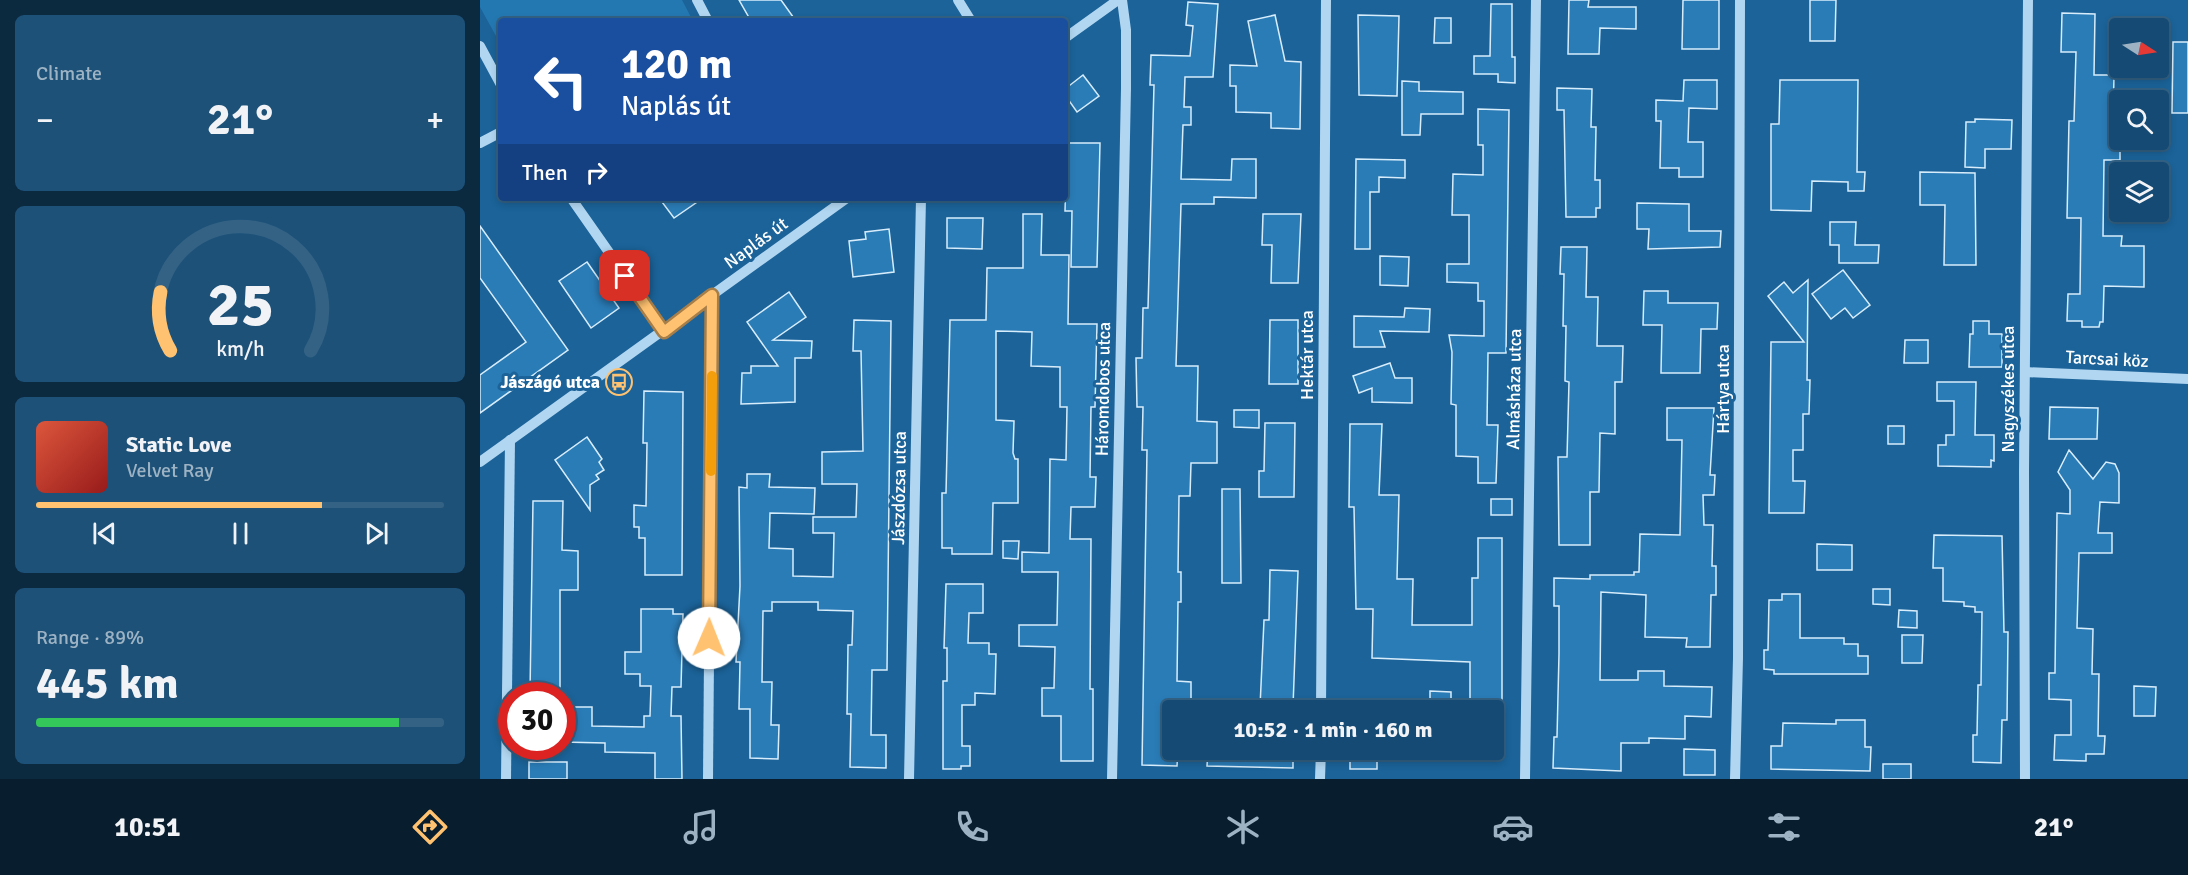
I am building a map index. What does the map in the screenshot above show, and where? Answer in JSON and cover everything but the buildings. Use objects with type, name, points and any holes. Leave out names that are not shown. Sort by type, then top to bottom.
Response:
[{"type":"street","points":[[697,0],[706,18]]},
{"type":"street","points":[[958,0],[969,18]]},
{"type":"street","points":[[1068,36],[1118,0]]},
{"type":"street","name":"Háromdobos utca","points":[[1112,779],[1126,77],[1126,30],[1122,0]]},
{"type":"street","name":"Hektár utca","points":[[1321,700],[1326,0]]},
{"type":"street","name":"Almásháza utca","points":[[1525,779],[1536,0]]},
{"type":"street","name":"Hártya utca","points":[[1735,779],[1738,646],[1740,0]]},
{"type":"street","name":"Nagyszékes utca","points":[[2025,779],[2028,0]]},
{"type":"street","points":[[480,46],[498,79]]},
{"type":"street","points":[[480,143],[498,134]]},
{"type":"street","points":[[573,201],[664,332]]},
{"type":"street","points":[[829,201],[834,208]]},
{"type":"street","name":"Naplás út","points":[[480,462],[664,332],[843,201]]},
{"type":"street","name":"Jászdózsa utca","points":[[909,779],[921,201]]},
{"type":"street","points":[[708,779],[712,295]]},
{"type":"street","name":"Tarcsai köz","points":[[2025,372],[2188,379]]},
{"type":"street","points":[[506,779],[510,440]]},
{"type":"street","points":[[1320,779],[1321,760]]},
{"type":"shaded area","points":[[480,0],[682,0],[691,18],[498,18],[498,40],[480,7]]},
{"type":"slow traffic","points":[[711,471],[712,376]]},
{"type":"place","name":"Jászágó utca","points":[[619,382]]},
{"type":"route","points":[[625,276],[664,332],[712,295],[709,638]]}]
